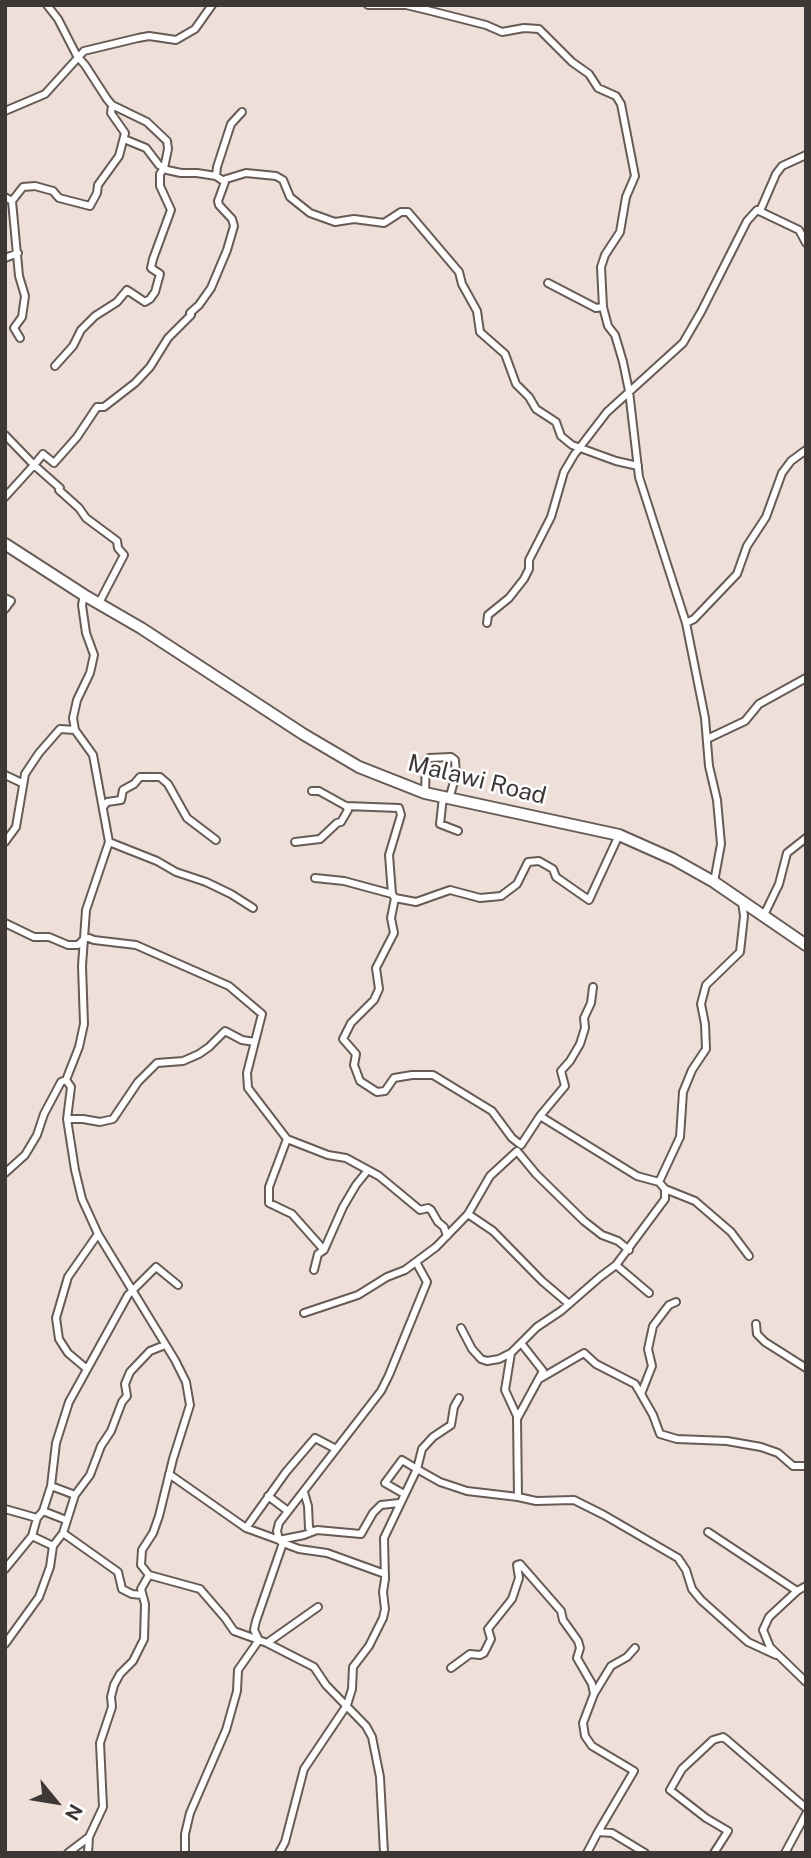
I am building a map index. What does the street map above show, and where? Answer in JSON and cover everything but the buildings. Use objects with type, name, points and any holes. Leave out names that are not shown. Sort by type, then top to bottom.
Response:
[{"type":"main road","name":"Malawi Road","points":[[5,544],[359,767],[425,793],[619,835],[673,859],[715,882],[806,944]]},
{"type":"street","points":[[47,5],[112,105],[146,122],[167,141],[168,149],[160,174],[160,186],[171,210],[151,265],[160,274],[155,292],[147,303],[127,290],[117,302],[95,316],[81,330],[73,346],[55,366]]},
{"type":"street","points":[[5,111],[45,94],[84,51],[149,36],[176,40],[195,29],[212,5]]},
{"type":"street","points":[[368,5],[416,8],[486,25],[502,32],[524,28],[540,29],[572,62],[589,74],[598,88],[616,96],[621,104],[635,176],[626,197],[620,232],[605,255],[601,267],[603,307],[623,362],[638,466],[649,511],[686,622],[705,718],[721,844],[715,882]]},
{"type":"street","points":[[20,338],[14,328],[25,307],[8,199],[23,187],[44,187],[59,198],[90,206],[99,185],[119,156],[124,139],[124,130],[111,113],[112,105]]},
{"type":"street","points":[[216,176],[232,124],[242,112]]},
{"type":"street","points":[[5,498],[43,454],[54,463],[77,437],[97,407],[104,407],[135,383],[150,366],[168,338],[183,325],[216,278],[234,226],[218,201],[225,186],[223,180],[216,176],[180,173],[164,168],[146,148],[124,139]]},
{"type":"street","points":[[760,211],[782,166],[806,155]]},
{"type":"street","points":[[223,180],[246,173],[276,176],[284,180],[289,197],[310,213],[335,222],[354,219],[384,223],[401,212],[408,212],[459,272],[462,284],[477,310],[480,332],[505,354],[516,384],[536,409],[556,422],[561,436],[579,449],[638,466]]},
{"type":"street","points":[[487,623],[488,615],[521,586],[529,569],[529,560],[551,517],[564,472],[579,449],[607,412],[683,343],[747,221],[757,209],[799,230],[806,243]]},
{"type":"street","points":[[5,258],[18,253]]},
{"type":"street","points":[[548,284],[596,308],[603,307]]},
{"type":"street","points":[[5,435],[60,488],[86,518],[117,541],[118,548],[124,555],[99,603]]},
{"type":"street","points":[[686,622],[694,619],[737,574],[747,546],[766,517],[782,473],[791,461],[806,450]]},
{"type":"street","points":[[5,1172],[25,1155],[37,1135],[44,1114],[61,1082],[66,1080],[79,1047],[84,1024],[82,965],[86,910],[108,842],[104,806],[93,755],[75,730],[74,713],[94,655],[86,633],[82,605],[84,595]]},
{"type":"street","points":[[5,598],[11,601],[5,609]]},
{"type":"street","points":[[707,739],[745,721],[759,704],[806,678]]},
{"type":"street","points":[[5,842],[16,827],[22,783],[33,762],[56,732],[60,729],[75,730]]},
{"type":"street","points":[[425,793],[426,761],[429,758],[451,757],[455,760],[456,775],[446,798],[440,824],[458,831]]},
{"type":"street","points":[[5,775],[22,783]]},
{"type":"street","points":[[104,806],[107,802],[121,800],[123,790],[134,784],[139,777],[160,778],[168,784],[187,818],[216,840]]},
{"type":"street","points":[[313,791],[319,791],[346,806],[399,808],[401,816],[389,855],[394,933],[376,968],[379,989],[374,1000],[351,1023],[343,1039],[356,1054],[354,1065],[360,1081],[368,1088],[382,1093],[394,1078],[433,1075],[492,1111],[512,1138],[521,1145]]},
{"type":"street","points":[[295,842],[320,839],[341,822],[348,810],[346,806]]},
{"type":"street","points":[[315,878],[344,881],[416,902],[450,890],[480,898],[501,896],[517,884],[528,862],[539,861],[553,869],[555,877],[589,900],[619,835]]},
{"type":"street","points":[[764,915],[779,884],[787,853],[806,838]]},
{"type":"street","points":[[108,842],[157,861],[176,873],[206,882],[253,908]]},
{"type":"street","points":[[660,1182],[680,1137],[683,1092],[692,1070],[706,1049],[701,1004],[706,985],[740,952],[744,916],[742,901]]},
{"type":"street","points":[[5,923],[34,937],[48,937],[68,945],[78,945],[85,938]]},
{"type":"street","points":[[85,938],[136,945],[229,986],[262,1014],[247,1073],[248,1088],[287,1139],[328,1155],[346,1158],[368,1170],[392,1185],[420,1210],[431,1210],[444,1227],[447,1236]]},
{"type":"street","points":[[304,1313],[358,1295],[387,1277],[405,1270],[447,1236],[468,1213],[489,1176],[516,1152],[540,1116],[565,1086],[561,1070],[580,1044],[593,987]]},
{"type":"street","points":[[67,1119],[100,1122],[113,1119],[138,1083],[157,1063],[183,1060],[199,1054],[225,1031],[242,1040],[255,1042]]},
{"type":"street","points":[[66,1080],[71,1087],[67,1119],[79,1191],[98,1234],[184,1377],[190,1405],[157,1523],[142,1550],[141,1565],[149,1575],[200,1588],[234,1631],[267,1643],[314,1667],[327,1685],[366,1726],[372,1737],[380,1777],[384,1853]]},
{"type":"street","points":[[540,1116],[637,1176],[660,1182],[666,1189],[695,1201],[732,1232],[748,1256]]},
{"type":"street","points":[[287,1139],[269,1187],[270,1203],[292,1214],[324,1250]]},
{"type":"street","points":[[516,1152],[584,1221],[629,1250]]},
{"type":"street","points":[[314,1270],[318,1254],[324,1250],[343,1207],[368,1170]]},
{"type":"street","points":[[461,1328],[472,1349],[481,1359],[499,1359],[511,1353],[537,1327],[616,1265],[665,1199],[666,1189]]},
{"type":"street","points":[[468,1213],[483,1222],[569,1304]]},
{"type":"street","points":[[86,1369],[68,1353],[59,1339],[56,1318],[68,1277],[98,1234]]},
{"type":"street","points":[[259,1640],[254,1630],[281,1541],[277,1531],[279,1523],[381,1391],[396,1361],[427,1282],[416,1262]]},
{"type":"street","points":[[616,1265],[649,1293]]},
{"type":"street","points":[[5,1569],[32,1536],[51,1486],[56,1443],[69,1402],[128,1295],[156,1267],[178,1285]]},
{"type":"street","points":[[641,1394],[652,1366],[648,1349],[653,1326],[669,1305],[677,1303]]},
{"type":"street","points":[[756,1324],[757,1334],[765,1342],[806,1368]]},
{"type":"street","points":[[521,1343],[542,1368],[541,1378]]},
{"type":"street","points":[[5,1644],[39,1597],[48,1575],[54,1546],[62,1533],[75,1495],[90,1475],[101,1446],[127,1396],[125,1384],[130,1372],[150,1351],[165,1345]]},
{"type":"street","points":[[511,1353],[505,1390],[517,1416],[518,1497]]},
{"type":"street","points":[[517,1421],[520,1410],[541,1378],[584,1353],[596,1364],[635,1384],[663,1436],[677,1440],[705,1439],[750,1445],[778,1452],[793,1466],[806,1466]]},
{"type":"street","points":[[279,1853],[285,1842],[304,1769],[347,1705],[354,1667],[369,1646],[383,1618],[384,1538],[425,1444],[451,1425],[459,1398]]},
{"type":"street","points":[[246,1528],[315,1438],[336,1449]]},
{"type":"street","points":[[404,1494],[385,1483],[402,1460],[454,1488],[536,1501],[574,1500],[678,1558],[686,1570],[692,1589],[701,1601],[720,1615],[748,1643],[776,1655]]},
{"type":"street","points":[[169,1474],[246,1528],[299,1549],[327,1553],[385,1574]]},
{"type":"street","points":[[51,1486],[75,1495]]},
{"type":"street","points":[[304,1492],[311,1530]]},
{"type":"street","points":[[268,1496],[288,1511]]},
{"type":"street","points":[[281,1541],[304,1535],[311,1530],[361,1534],[381,1505],[399,1503]]},
{"type":"street","points":[[5,1509],[37,1518]]},
{"type":"street","points":[[43,1511],[66,1520]]},
{"type":"street","points":[[708,1532],[797,1591]]},
{"type":"street","points":[[62,1533],[118,1572],[122,1589],[142,1595]]},
{"type":"street","points":[[32,1536],[54,1546]]},
{"type":"street","points":[[451,1668],[465,1656],[480,1656],[484,1653],[491,1639],[488,1629],[512,1599],[519,1578],[519,1564],[561,1611],[563,1620],[578,1641],[580,1648],[577,1658],[592,1684],[594,1694]]},
{"type":"street","points":[[88,1853],[89,1837],[103,1807],[100,1743],[112,1707],[114,1685],[144,1639],[145,1604],[141,1589],[149,1575]]},
{"type":"street","points":[[806,1586],[797,1591],[765,1622],[763,1630],[764,1638],[776,1655],[806,1682]]},
{"type":"street","points":[[267,1643],[317,1607]]},
{"type":"street","points":[[185,1853],[185,1834],[190,1813],[226,1730],[237,1691],[238,1670],[259,1640]]},
{"type":"street","points":[[587,1853],[634,1771],[592,1746],[585,1736],[583,1723],[594,1694],[611,1666],[627,1657],[635,1648]]},
{"type":"street","points":[[714,1853],[728,1831],[670,1790],[682,1769],[713,1740],[723,1737],[806,1811],[785,1853]]},
{"type":"street","points":[[598,1832],[612,1833],[645,1853]]},
{"type":"street","points":[[68,1853],[89,1837]]}]
